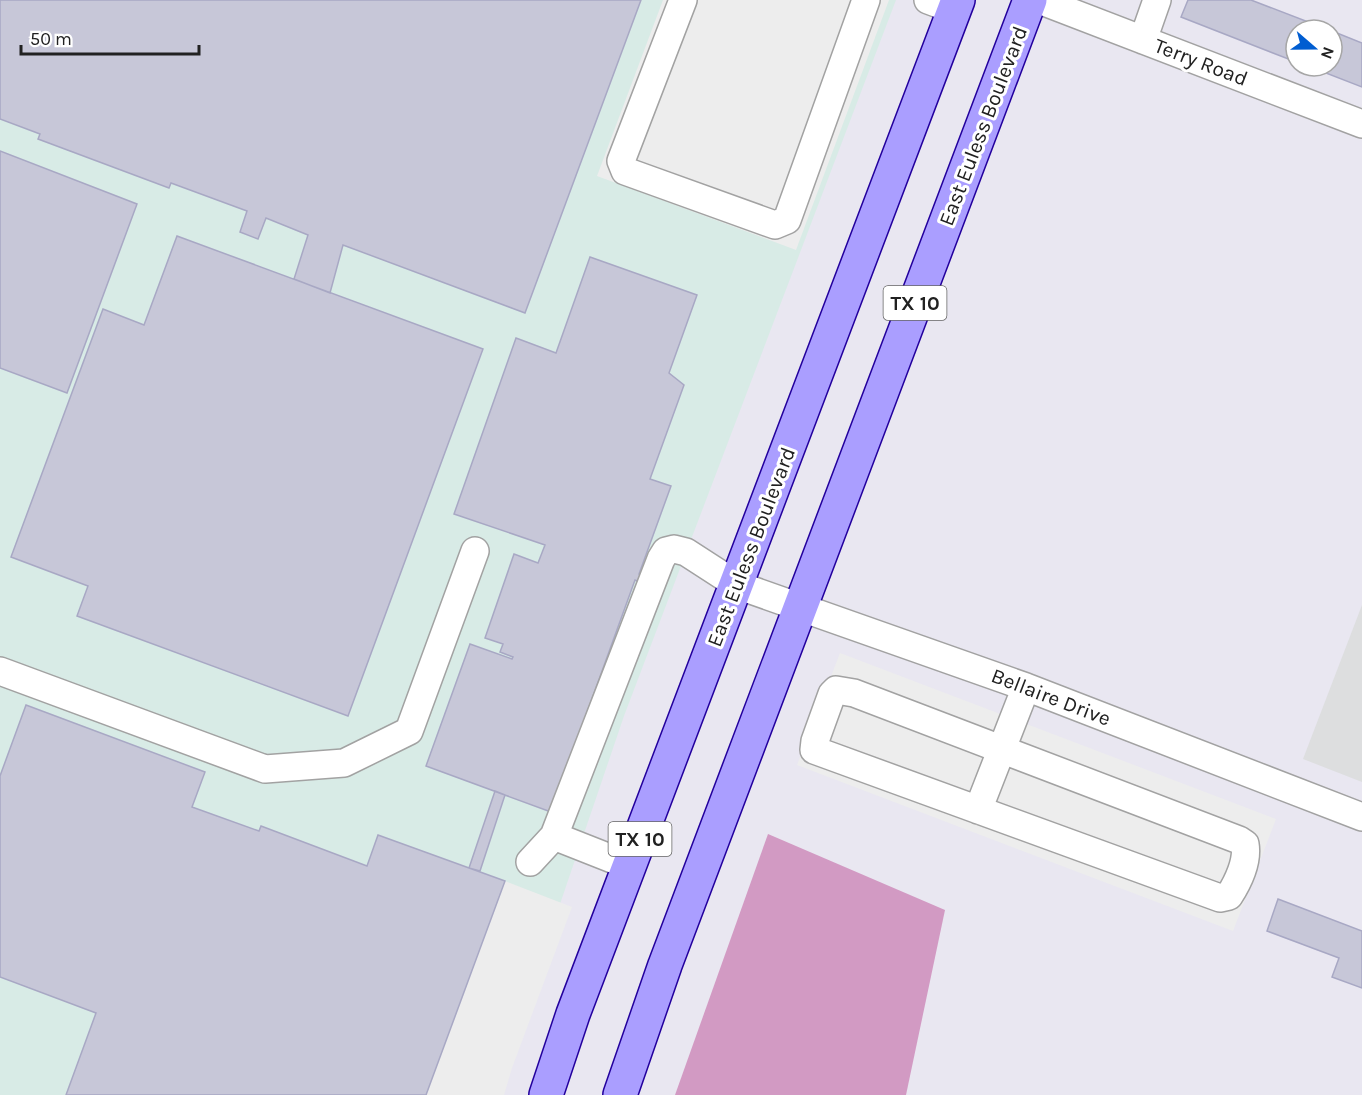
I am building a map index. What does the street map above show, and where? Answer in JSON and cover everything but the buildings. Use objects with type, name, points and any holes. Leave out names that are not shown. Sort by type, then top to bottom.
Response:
[{"type":"main road","name":"East Euless Boulevard","points":[[621,1095],[665,965],[1030,0]]},
{"type":"main road","name":"East Euless Boulevard","points":[[546,1095],[573,1014],[737,585],[947,3]]},
{"type":"street","points":[[683,0],[621,161],[625,171],[775,225],[787,220],[866,0]]},
{"type":"street","name":"Terry Road","points":[[1039,0],[1362,124]]},
{"type":"street","points":[[1143,40],[1157,0]]},
{"type":"street","name":"Bellaire Drive","points":[[554,836],[661,559],[666,551],[674,549],[686,552],[737,585],[1026,687],[1362,817]]},
{"type":"street","points":[[0,671],[265,769],[344,763],[409,731],[476,551]]},
{"type":"street","points":[[978,810],[1026,687]]},
{"type":"street","points":[[836,690],[854,693],[1001,751],[1239,840],[1245,844],[1247,852],[1237,884],[1229,896],[1220,898],[814,750],[815,741],[832,694],[836,690]]},
{"type":"street","points":[[530,862],[554,836],[630,866]]},
{"type":"shaded area","points":[[0,0],[896,0],[624,716],[495,1095],[0,1095]]},
{"type":"shaded area","points":[[663,0],[889,0],[796,250],[597,176]]},
{"type":"shaded area","points":[[1362,605],[1362,782],[1303,759]]},
{"type":"shaded area","points":[[840,653],[1276,819],[1233,931],[797,765]]},
{"type":"shaded area","points":[[768,834],[945,910],[906,1095],[675,1095]]},
{"type":"shaded area","points":[[505,881],[572,907],[504,1095],[426,1095]]}]
